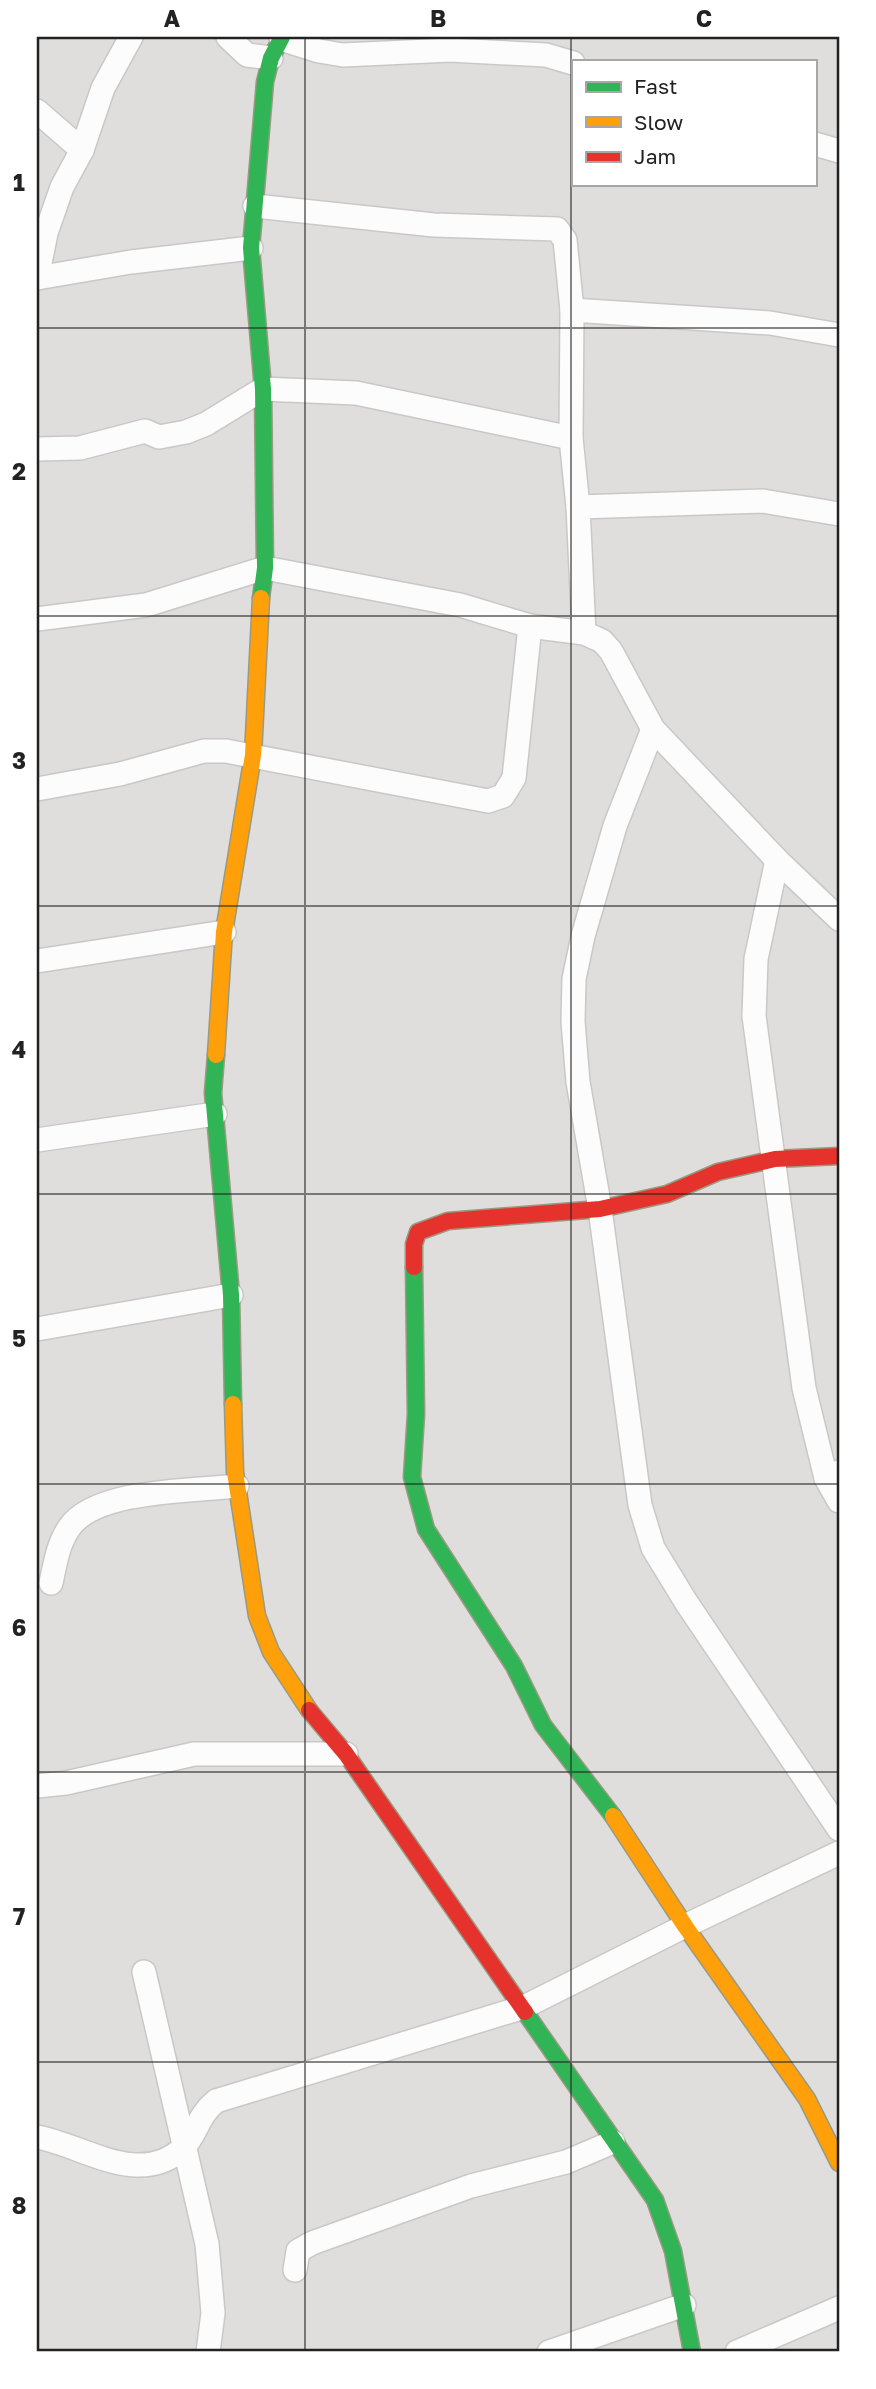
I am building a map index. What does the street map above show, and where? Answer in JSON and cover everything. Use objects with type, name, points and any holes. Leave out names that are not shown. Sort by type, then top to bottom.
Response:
[{"type":"street","points":[[131,37],[103,88],[82,150],[62,187],[46,233],[37,278],[131,262],[251,248]]},
{"type":"street","points":[[228,37],[247,55],[278,45],[343,55],[450,50],[546,55],[572,63]]},
{"type":"street","points":[[278,45],[265,82],[251,248],[263,389],[265,568],[258,620],[254,755],[224,932],[213,1093],[231,1295],[237,1486],[257,1616],[271,1652],[299,1699],[346,1754],[524,2007],[654,2200],[666,2225],[692,2352]]},
{"type":"street","points":[[37,111],[82,150]]},
{"type":"street","points":[[816,144],[839,151]]},
{"type":"street","points":[[255,206],[434,225],[557,229],[565,240],[572,310],[571,438],[578,507],[584,633]]},
{"type":"street","points":[[572,310],[770,323],[839,335]]},
{"type":"street","points":[[37,449],[87,447],[145,431],[159,437],[186,432],[206,424],[263,389],[356,393],[571,438]]},
{"type":"street","points":[[578,507],[764,500],[839,514]]},
{"type":"street","points":[[37,619],[146,605],[265,568],[460,605],[530,626],[584,633],[602,641],[611,651],[653,729],[777,860],[839,919]]},
{"type":"street","points":[[37,789],[120,774],[204,751],[254,755],[488,801],[503,796],[514,778],[530,626]]},
{"type":"street","points":[[653,729],[615,826],[583,936],[574,979],[573,1022],[578,1082],[600,1209],[640,1505],[653,1548],[686,1602],[839,1829]]},
{"type":"street","points":[[777,860],[756,959],[754,1016],[804,1388],[839,1500]]},
{"type":"street","points":[[37,961],[224,932]]},
{"type":"street","points":[[37,1140],[215,1114]]},
{"type":"street","points":[[839,1156],[775,1159],[718,1172],[667,1194],[600,1209],[448,1221],[418,1232],[414,1244],[416,1414],[412,1441],[412,1477],[426,1529],[514,1666],[542,1724],[562,1754],[598,1792],[685,1926],[807,2099],[823,2126],[839,2164]]},
{"type":"street","points":[[37,1329],[231,1295]]},
{"type":"street","points":[[51,1583],[61,1541],[71,1525],[89,1510],[127,1498],[237,1486]]},
{"type":"street","points":[[37,1786],[66,1783],[194,1754],[346,1754]]},
{"type":"street","points":[[37,2137],[125,2164],[160,2161],[185,2147],[204,2110],[230,2095],[524,2007],[839,1853]]},
{"type":"street","points":[[144,1972],[207,2244],[213,2313],[208,2352]]},
{"type":"street","points":[[295,2270],[298,2251],[312,2243],[471,2186],[566,2162],[613,2142]]},
{"type":"street","points":[[548,2352],[684,2305]]},
{"type":"street","points":[[737,2352],[839,2308]]},
{"type":"shaded area","points":[[37,37],[839,37],[839,2352],[37,2352]]},
{"type":"traffic: fast","points":[[261,598],[265,568],[263,389],[251,248],[265,82],[271,58],[282,37]]},
{"type":"traffic: fast","points":[[216,1055],[213,1093],[231,1295],[233,1404]]},
{"type":"traffic: fast","points":[[414,1267],[416,1414],[412,1477],[426,1529],[514,1666],[543,1725],[613,1816]]},
{"type":"traffic: fast","points":[[525,2012],[655,2200],[673,2251],[692,2352]]},
{"type":"traffic: slow","points":[[216,1055],[224,932],[253,755],[261,598]]},
{"type":"traffic: slow","points":[[233,1404],[235,1472],[257,1616],[271,1652],[309,1710]]},
{"type":"traffic: slow","points":[[613,1816],[685,1926],[807,2099],[839,2163]]},
{"type":"traffic: jam","points":[[414,1267],[414,1244],[418,1232],[448,1221],[600,1209],[667,1194],[718,1172],[775,1159],[839,1156]]},
{"type":"traffic: jam","points":[[309,1710],[346,1754],[525,2012]]}]
